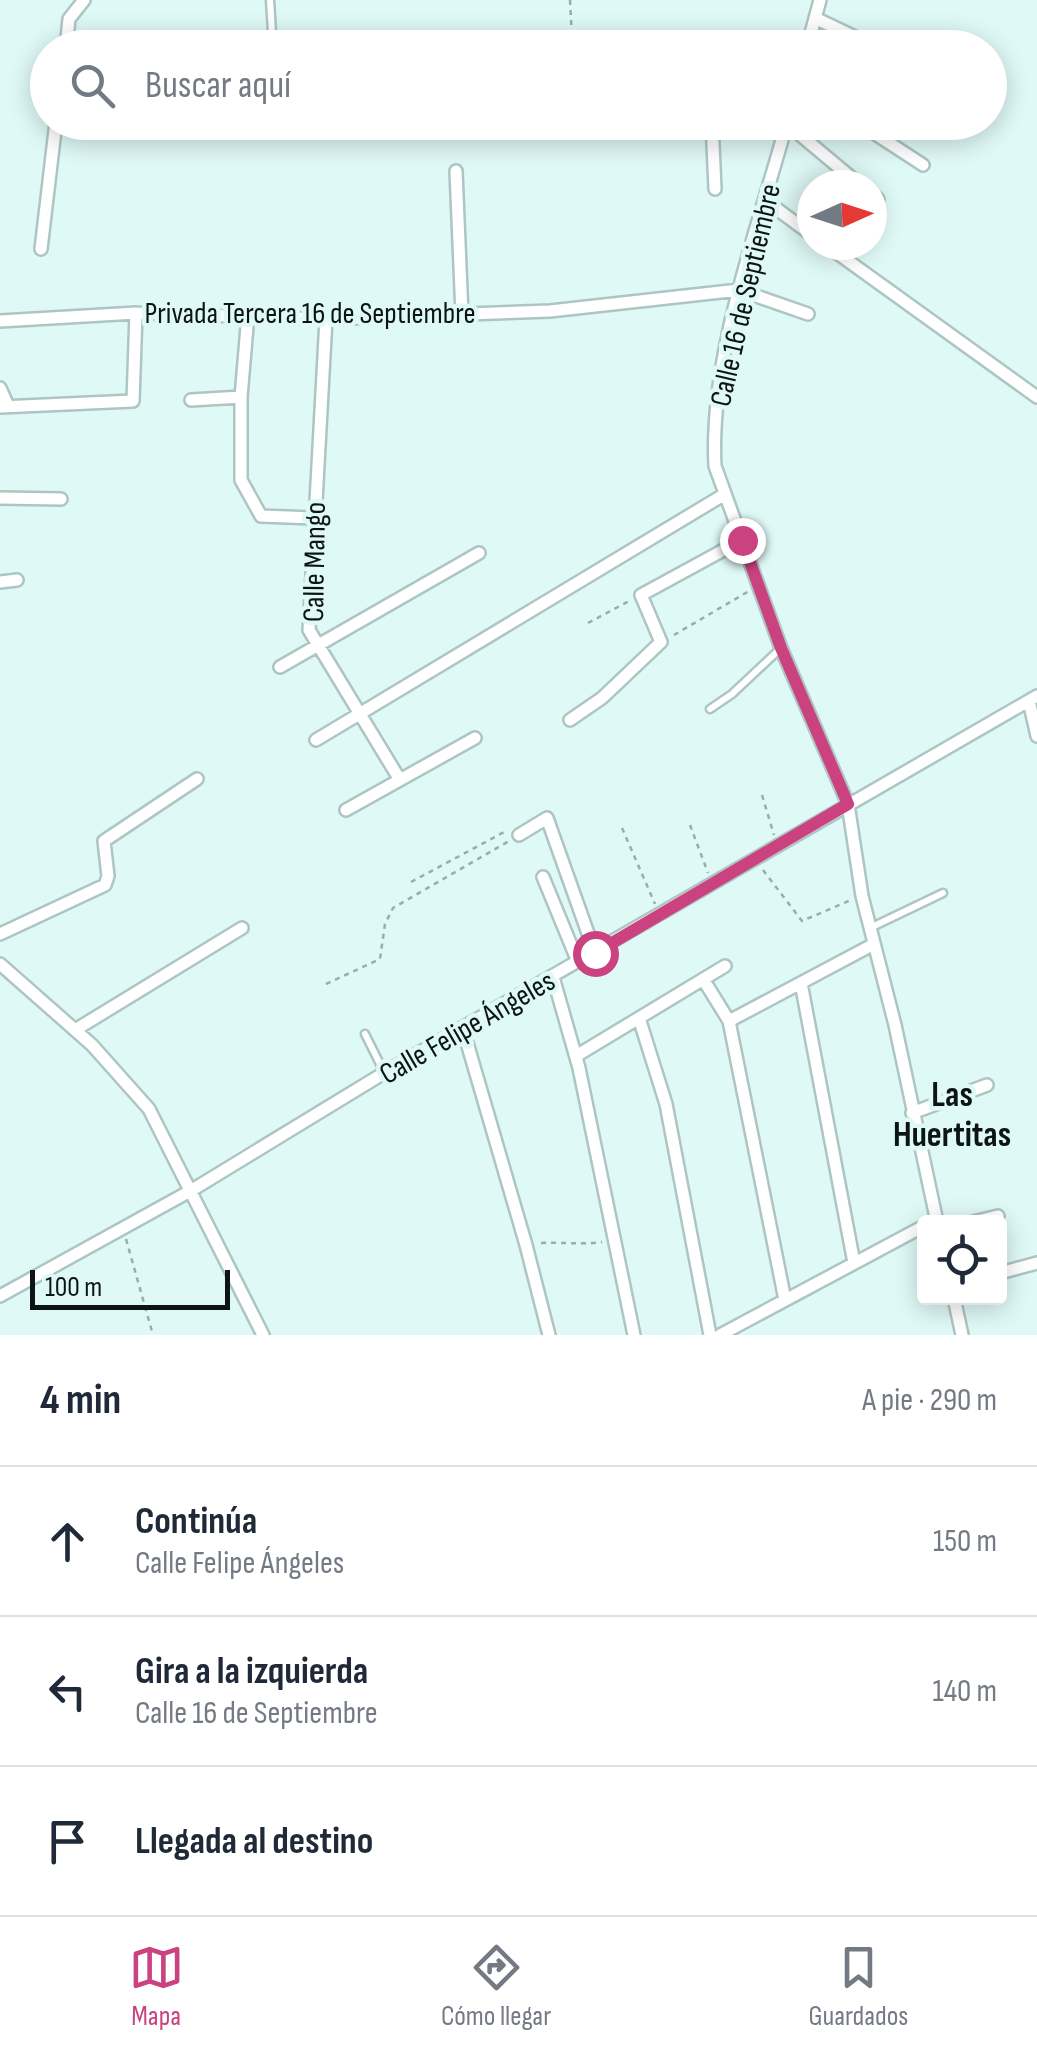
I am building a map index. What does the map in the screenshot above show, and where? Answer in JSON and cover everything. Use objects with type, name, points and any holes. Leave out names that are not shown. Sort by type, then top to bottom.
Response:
[{"type":"street","points":[[812,30],[820,0]]},
{"type":"street","points":[[68,30],[69,20],[82,1]]},
{"type":"street","points":[[815,18],[840,30]]},
{"type":"street","points":[[41,249],[54,140]]},
{"type":"street","points":[[713,140],[716,189]]},
{"type":"street","name":"Calle 16 de Septiembre","points":[[782,140],[740,290],[714,434],[715,466],[781,648],[848,804],[862,896],[912,1113],[931,1215]]},
{"type":"street","points":[[806,140],[842,170]]},
{"type":"street","points":[[885,140],[923,165]]},
{"type":"street","points":[[456,170],[462,314]]},
{"type":"street","points":[[766,201],[797,224]]},
{"type":"street","points":[[847,260],[1037,397]]},
{"type":"street","points":[[740,290],[808,314]]},
{"type":"street","name":"Privada Tercera 16 de Septiembre","points":[[0,321],[136,312],[326,320],[550,311],[740,290]]},
{"type":"street","points":[[0,388],[4,407],[132,402],[136,312]]},
{"type":"street","points":[[248,315],[240,396],[241,480],[261,516],[313,518]]},
{"type":"street","name":"Calle Mango","points":[[326,320],[309,630],[400,780]]},
{"type":"street","points":[[191,400],[240,396]]},
{"type":"street","points":[[316,740],[725,494]]},
{"type":"street","points":[[0,498],[61,499]]},
{"type":"street","points":[[570,720],[602,698],[661,642],[641,595],[742,540]]},
{"type":"street","points":[[280,667],[479,553]]},
{"type":"street","points":[[0,582],[17,580]]},
{"type":"street","points":[[1033,699],[1037,736]]},
{"type":"street","name":"Calle Felipe Ángeles","points":[[0,1296],[192,1190],[384,1074],[1033,699]]},
{"type":"street","points":[[346,810],[475,738]]},
{"type":"street","points":[[0,934],[105,885],[108,876],[104,842],[197,779]]},
{"type":"street","points":[[518,835],[546,818],[595,953]]},
{"type":"street","points":[[542,877],[578,962]]},
{"type":"street","points":[[76,1030],[242,928]]},
{"type":"street","points":[[729,1021],[874,944]]},
{"type":"street","points":[[0,964],[76,1030],[149,1109],[263,1335]]},
{"type":"street","points":[[576,1056],[725,966]]},
{"type":"street","points":[[553,977],[576,1056],[634,1335]]},
{"type":"street","points":[[703,979],[729,1021],[785,1300]]},
{"type":"street","points":[[801,983],[854,1263]]},
{"type":"street","points":[[638,1018],[666,1104],[710,1335]]},
{"type":"street","points":[[464,1030],[548,1335]]},
{"type":"street","points":[[912,1113],[986,1085]]},
{"type":"street","points":[[720,1335],[917,1231]]},
{"type":"street","points":[[1007,1271],[1037,1263]]},
{"type":"street","points":[[956,1305],[962,1335]]},
{"type":"lane","points":[[270,0],[272,30]]},
{"type":"lane","points":[[710,709],[781,648]]},
{"type":"lane","points":[[870,928],[943,893]]},
{"type":"lane","points":[[365,1034],[384,1074]]},
{"type":"path","points":[[570,0],[572,30]]},
{"type":"path","points":[[661,642],[758,585]]},
{"type":"path","points":[[588,624],[641,595]]},
{"type":"path","points":[[762,796],[778,846]]},
{"type":"path","points":[[690,825],[712,884]]},
{"type":"path","points":[[326,984],[380,959],[385,924],[392,908],[518,835],[513,828],[412,882]]},
{"type":"path","points":[[622,828],[659,914]]},
{"type":"path","points":[[763,870],[802,921],[862,896]]},
{"type":"path","points":[[122,1228],[153,1335]]},
{"type":"path","points":[[526,1245],[557,1242],[573,1246],[614,1241]]},
{"type":"district","name":"Las Huertitas","points":[[952,1114]]},
{"type":"route","points":[[595,953],[848,804],[781,648],[742,540]]}]
